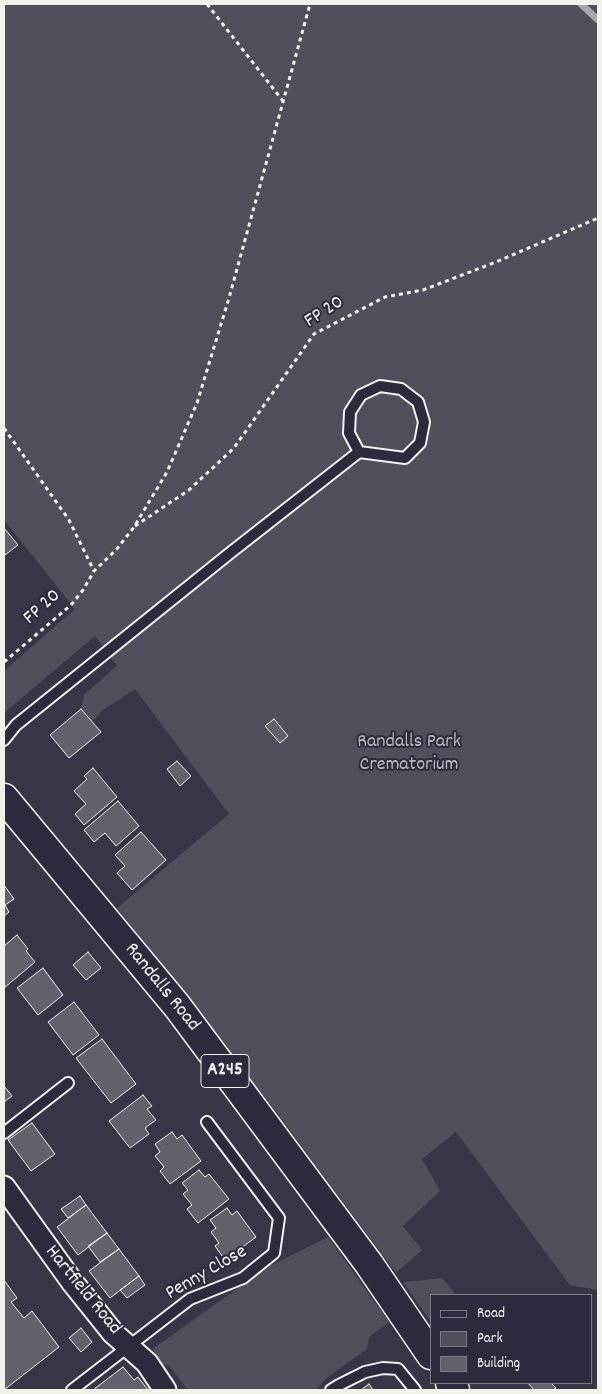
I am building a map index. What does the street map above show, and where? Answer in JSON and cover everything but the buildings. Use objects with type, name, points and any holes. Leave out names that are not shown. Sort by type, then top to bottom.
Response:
[{"type":"main road","name":"Randalls Road","points":[[4,798],[177,1006],[369,1264],[430,1354]]},
{"type":"street","name":"Hartfield Road","points":[[4,1187],[72,1283],[113,1333],[147,1363],[166,1390]]},
{"type":"lane","points":[[4,740],[16,725],[359,452],[405,458],[420,442],[424,422],[418,402],[401,389],[380,386],[361,395],[350,412],[349,434],[359,452]]},
{"type":"lane","points":[[4,1133],[68,1083]]},
{"type":"lane","name":"Penny Close","points":[[72,1390],[190,1300],[243,1278],[274,1253],[279,1218],[207,1122]]},
{"type":"lane","points":[[331,1390],[339,1384],[365,1372],[383,1368],[398,1369],[415,1390]]},
{"type":"path","points":[[206,4],[284,101]]},
{"type":"path","points":[[134,527],[167,472],[197,403],[229,298],[310,4]]},
{"type":"path","name":"FP 20","points":[[4,662],[71,605],[83,590],[94,571],[116,550],[134,527],[189,490],[234,448],[314,334],[385,297],[423,290],[496,262],[598,218]]},
{"type":"path","points":[[4,428],[69,520],[94,571]]},
{"type":"green space","name":"Randalls Park Crematorium","points":[[4,4],[598,4],[598,1292],[597,1290],[570,1285],[456,1132],[422,1159],[440,1191],[403,1226],[422,1250],[396,1273],[277,1113],[117,908],[229,814],[135,689],[103,710],[92,721],[81,709],[84,695],[117,666],[95,636],[4,713],[4,671],[75,609],[4,520]]},
{"type":"green space","points":[[328,1237],[389,1322],[369,1337],[367,1349],[328,1377],[315,1390],[188,1390],[169,1366],[159,1363],[153,1349],[161,1343],[266,1268]]},
{"type":"green space","points":[[442,1278],[455,1294],[430,1294],[430,1321],[403,1282]]},
{"type":"waterway","points":[[581,4],[598,20]]}]
